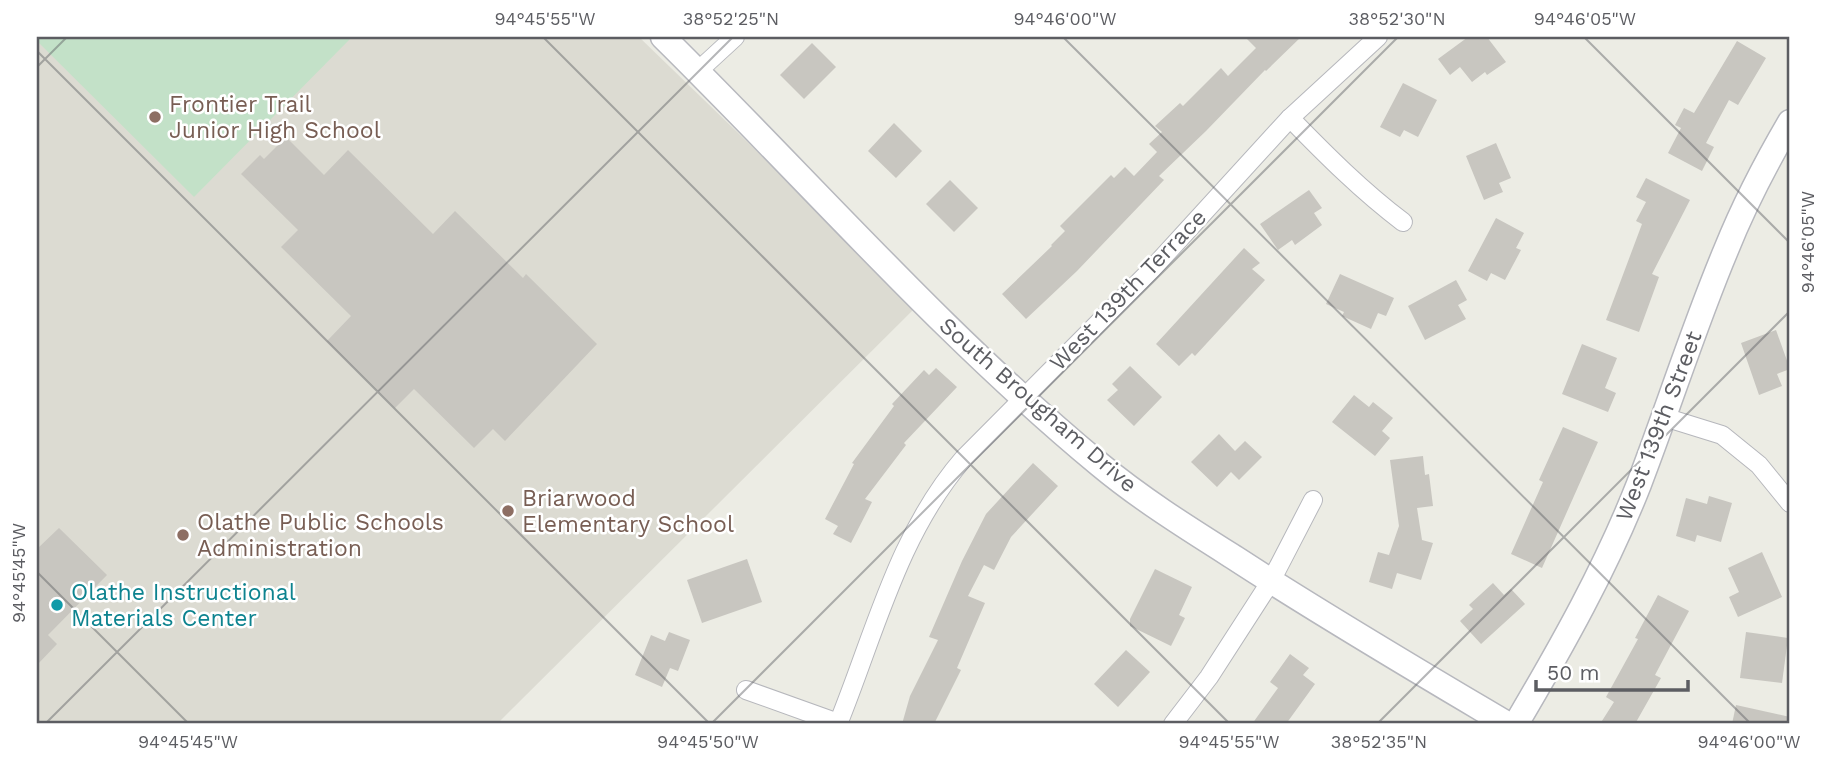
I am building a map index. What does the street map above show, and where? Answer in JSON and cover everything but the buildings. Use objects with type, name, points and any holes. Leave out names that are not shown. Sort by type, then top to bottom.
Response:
[{"type":"street","name":"South Brougham Drive","points":[[663,37],[957,339],[1101,466],[1192,531],[1270,581],[1507,724]]},
{"type":"street","points":[[698,71],[735,37]]},
{"type":"street","name":"West 139th Terrace","points":[[746,690],[838,724],[897,569],[919,521],[947,478],[1023,397],[1152,269],[1290,118],[1378,37]]},
{"type":"street","points":[[1290,118],[1347,175],[1403,222]]},
{"type":"street","name":"West 139th Street","points":[[1516,724],[1576,622],[1598,578],[1638,486],[1727,247],[1764,168],[1790,122]]},
{"type":"street","points":[[1664,417],[1722,435],[1759,465],[1790,503]]},
{"type":"street","points":[[1173,724],[1209,677],[1270,581],[1313,500]]},
{"type":"shaded area","name":"Briarwood Elementary School","points":[[37,37],[639,37],[917,306],[497,724],[37,724]]},
{"type":"green space","points":[[37,37],[352,37],[194,197],[37,41]]},
{"type":"place","name":"Frontier Trail Junior High School","points":[[155,117]]},
{"type":"place","name":"Briarwood Elementary School","points":[[508,511]]},
{"type":"place","name":"Olathe Public Schools Administration","points":[[183,535]]},
{"type":"place","name":"Olathe Instructional Materials Center","points":[[57,605]]}]
